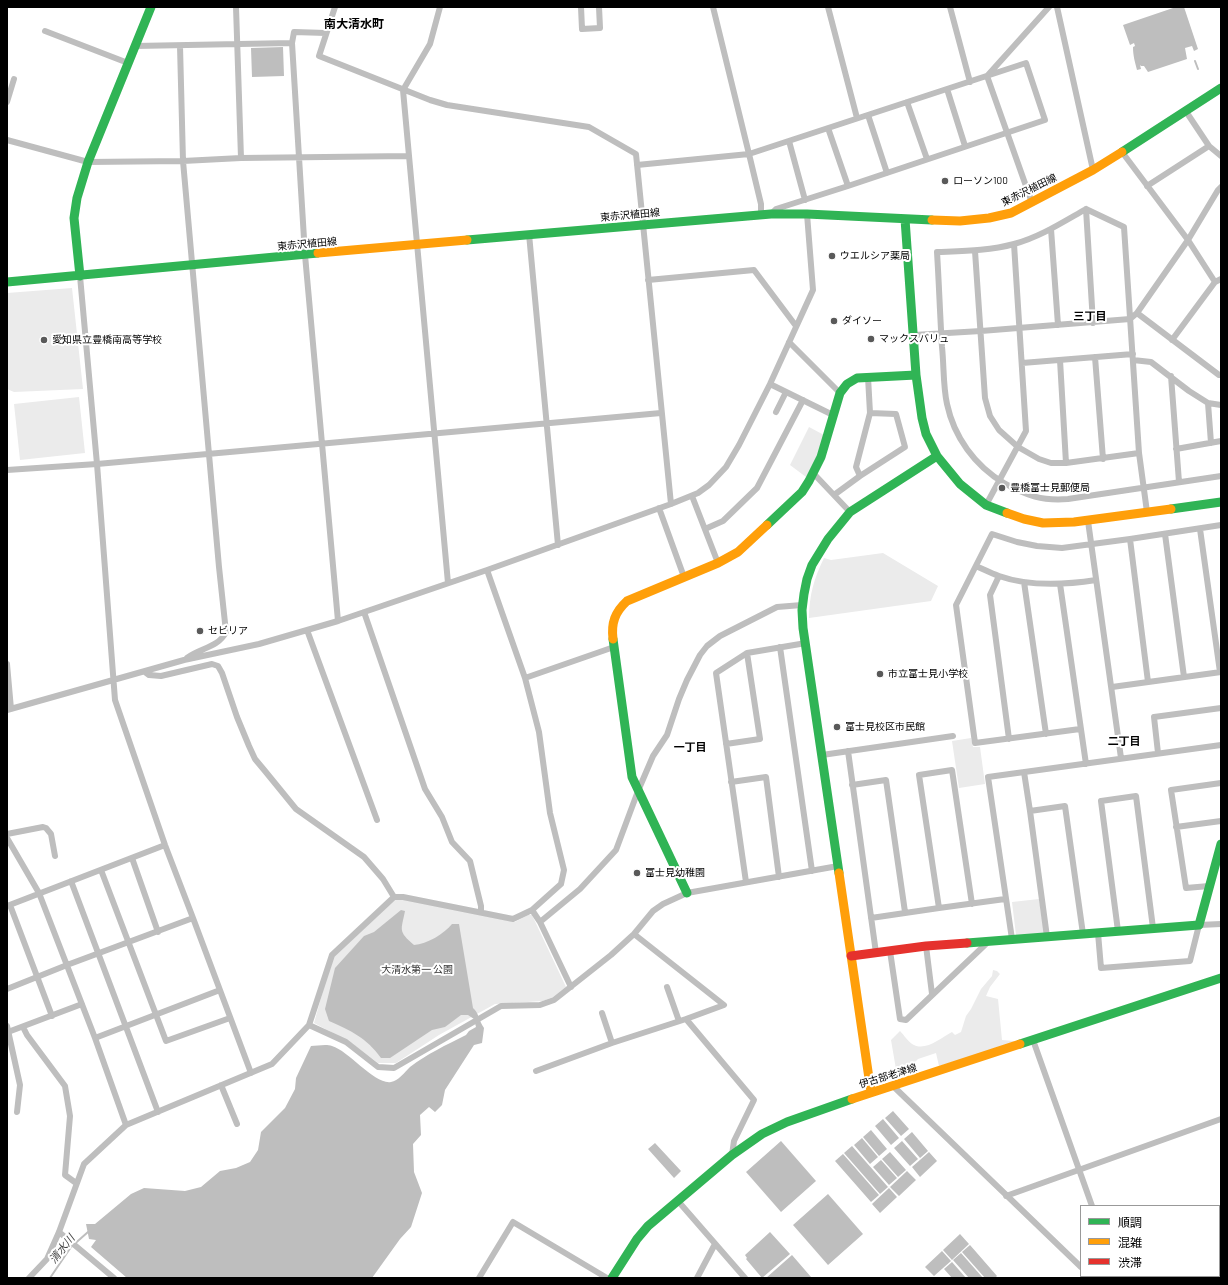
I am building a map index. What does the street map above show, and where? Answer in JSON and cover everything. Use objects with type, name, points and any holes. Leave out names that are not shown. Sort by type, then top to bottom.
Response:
[{"type":"street","points":[[151,7],[88,162],[75,208],[74,218],[97,464],[115,700],[165,846],[251,1073]]},
{"type":"street","points":[[236,7],[241,158]]},
{"type":"street","points":[[335,7],[320,56],[403,90],[447,105],[589,127],[636,154],[671,504]]},
{"type":"street","points":[[440,7],[430,44],[403,90],[433,433],[448,583]]},
{"type":"street","points":[[581,7],[582,29],[600,28],[599,7]]},
{"type":"street","points":[[713,7],[761,204],[761,215]]},
{"type":"street","points":[[828,7],[857,118]]},
{"type":"street","points":[[950,7],[970,82]]},
{"type":"street","points":[[987,76],[1049,7]]},
{"type":"street","points":[[1057,7],[1093,170]]},
{"type":"street","points":[[45,31],[128,63]]},
{"type":"street","points":[[326,33],[294,32],[292,43],[305,255],[338,621]]},
{"type":"street","points":[[135,46],[292,43]]},
{"type":"street","points":[[180,46],[183,161],[191,265],[226,632],[223,639],[184,660]]},
{"type":"street","points":[[637,165],[749,154],[1026,63],[1045,120],[1007,134],[965,146],[848,186],[776,208],[771,214]]},
{"type":"street","points":[[987,76],[1032,203]]},
{"type":"street","points":[[7,102],[14,79]]},
{"type":"street","name":"東赤沢植田線","points":[[7,282],[529,234],[771,214],[807,214],[960,221],[990,218],[1011,212],[1032,203],[1093,170],[1221,88]]},
{"type":"street","points":[[947,89],[965,146]]},
{"type":"street","points":[[907,102],[927,159]]},
{"type":"street","points":[[1185,110],[1209,146],[1221,156]]},
{"type":"street","points":[[868,115],[887,173]]},
{"type":"street","points":[[828,128],[848,186]]},
{"type":"street","points":[[7,140],[88,162],[409,156]]},
{"type":"street","points":[[789,141],[805,200]]},
{"type":"street","points":[[1147,186],[1209,146]]},
{"type":"street","points":[[1122,152],[1218,281],[1172,340]]},
{"type":"street","points":[[914,335],[1130,320],[1137,313],[1188,240],[1221,187]]},
{"type":"street","points":[[1086,209],[1052,229],[1014,244],[975,251],[937,252],[946,403],[950,417],[962,443],[983,468],[1013,488],[1037,498],[1054,500],[1068,499],[1221,476]]},
{"type":"street","points":[[1086,209],[1124,227],[1139,453],[1147,512]]},
{"type":"street","points":[[1086,209],[1093,323]]},
{"type":"street","points":[[7,664],[9,710],[184,660],[259,644],[338,621],[487,570],[692,496],[709,485],[726,467],[739,445],[770,384],[813,290],[807,214]]},
{"type":"street","points":[[905,219],[916,375],[922,418],[926,434],[938,456],[960,484],[986,505],[1024,519],[1043,523],[1088,521],[1221,502]]},
{"type":"street","points":[[1052,229],[1058,325]]},
{"type":"street","points":[[529,234],[558,544]]},
{"type":"street","points":[[986,505],[1026,431],[1014,244]]},
{"type":"street","points":[[975,251],[985,398],[990,416],[999,430],[1030,454],[1051,463],[1103,459],[1139,453]]},
{"type":"street","points":[[648,280],[754,270],[796,326]]},
{"type":"street","points":[[1137,313],[1221,375]]},
{"type":"street","points":[[789,342],[840,393]]},
{"type":"street","points":[[1022,363],[1095,357],[1133,357],[1151,362],[1189,391],[1208,403],[1221,405]]},
{"type":"street","points":[[1095,357],[1103,459]]},
{"type":"street","points":[[1060,360],[1066,463]]},
{"type":"street","points":[[687,893],[632,777],[614,647],[612,628],[613,620],[620,606],[627,601],[718,563],[738,552],[802,492],[814,474],[822,458],[840,393],[852,381],[857,378],[916,375]]},
{"type":"street","points":[[1171,376],[1179,482]]},
{"type":"street","points":[[860,476],[856,467],[870,413],[868,377]]},
{"type":"street","points":[[770,384],[833,415]]},
{"type":"street","points":[[776,412],[786,392]]},
{"type":"street","points":[[705,529],[723,521],[757,488],[803,400]]},
{"type":"street","points":[[1208,403],[1210,443]]},
{"type":"street","points":[[7,470],[97,464],[661,413]]},
{"type":"street","points":[[834,495],[905,447],[896,414],[870,413]]},
{"type":"street","points":[[1176,449],[1221,441]]},
{"type":"street","points":[[871,1092],[803,628],[802,605],[807,580],[818,553],[827,538],[850,512],[938,456]]},
{"type":"street","points":[[814,474],[850,512]]},
{"type":"street","points":[[692,496],[718,563]]},
{"type":"street","points":[[659,508],[684,577]]},
{"type":"street","points":[[1088,521],[1121,758]]},
{"type":"street","points":[[1080,729],[975,743],[956,604],[992,534],[1017,542],[1037,546],[1062,548],[1221,525]]},
{"type":"street","points":[[1112,687],[1220,672],[1200,529]]},
{"type":"street","points":[[1165,534],[1184,677]]},
{"type":"street","points":[[1130,539],[1148,682]]},
{"type":"street","points":[[976,566],[999,576],[1024,582],[1060,584],[1096,580]]},
{"type":"street","points":[[29,1278],[47,1259],[59,1232],[84,1164],[126,1125],[272,1064],[309,1025],[332,955],[394,897],[403,897],[514,919],[532,910],[561,884],[564,870],[550,813],[539,732],[525,678],[487,570]]},
{"type":"street","points":[[999,576],[990,595],[1010,739]]},
{"type":"street","points":[[1024,582],[1046,734]]},
{"type":"street","points":[[1060,584],[1086,764]]},
{"type":"street","points":[[540,922],[580,889],[616,850],[653,756],[667,735],[679,699],[700,655],[707,646],[720,636],[777,607],[802,605]]},
{"type":"street","points":[[364,612],[425,789],[442,817],[452,842],[470,861],[481,906],[481,912]]},
{"type":"street","points":[[307,630],[377,820]]},
{"type":"street","points":[[746,882],[716,673],[747,653],[806,643]]},
{"type":"street","points":[[525,678],[614,647]]},
{"type":"street","points":[[780,647],[812,871]]},
{"type":"street","points":[[726,744],[760,739],[747,653]]},
{"type":"street","points":[[145,672],[149,675],[161,676],[212,664],[218,666],[222,672],[237,717],[255,758],[296,809],[364,857],[383,879],[394,897]]},
{"type":"street","points":[[1158,753],[1154,717],[1221,708]]},
{"type":"street","points":[[822,755],[953,736]]},
{"type":"street","points":[[1012,939],[988,777],[1221,745]]},
{"type":"street","points":[[848,751],[876,953]]},
{"type":"street","points":[[938,908],[919,775],[952,770],[972,904]]},
{"type":"street","points":[[1024,772],[1047,937]]},
{"type":"street","points":[[732,782],[766,777],[779,876]]},
{"type":"street","points":[[852,785],[886,780],[905,912]]},
{"type":"street","points":[[1209,886],[1186,888],[1171,790],[1221,783]]},
{"type":"street","points":[[1118,931],[1101,801],[1136,796],[1153,928]]},
{"type":"street","points":[[1030,811],[1064,806],[1084,934]]},
{"type":"street","points":[[1176,827],[1221,821]]},
{"type":"street","points":[[7,834],[42,827],[46,828],[51,834],[55,856]]},
{"type":"street","points":[[7,838],[39,893],[68,965],[126,1125]]},
{"type":"street","points":[[1098,932],[1101,968],[1190,961],[1221,844]]},
{"type":"street","points":[[52,1016],[8,905],[165,846]]},
{"type":"street","points":[[132,858],[158,932]]},
{"type":"street","points":[[309,1025],[346,1042],[378,1066],[394,1068],[501,1006],[540,1005],[554,1000],[611,955],[634,934],[653,911],[663,904],[687,893],[838,866]]},
{"type":"street","points":[[101,870],[166,1041],[230,1018]]},
{"type":"street","points":[[71,881],[158,1112]]},
{"type":"street","points":[[871,918],[1005,899]]},
{"type":"street","points":[[532,910],[540,922],[571,987]]},
{"type":"street","points":[[7,989],[193,918]]},
{"type":"street","points":[[851,956],[926,946],[1221,924]]},
{"type":"street","points":[[536,1071],[612,1043],[724,1005],[634,934]]},
{"type":"street","points":[[890,951],[900,1019],[906,1020],[988,942]]},
{"type":"street","points":[[926,946],[932,994]]},
{"type":"street","name":"伊古部老津線","points":[[612,1278],[637,1239],[648,1226],[732,1155],[774,1127],[871,1092],[1221,978]]},
{"type":"street","points":[[668,987],[679,1021]]},
{"type":"street","points":[[95,1038],[220,990]]},
{"type":"street","points":[[17,1112],[20,1085],[8,1029],[23,1027],[82,1004]]},
{"type":"street","points":[[602,1013],[612,1043]]},
{"type":"street","points":[[686,1019],[754,1100],[734,1141],[732,1155]]},
{"type":"street","points":[[23,1027],[27,1035],[66,1086],[70,1116],[65,1175],[76,1183]]},
{"type":"street","points":[[1033,1040],[1092,1205]]},
{"type":"street","points":[[221,1085],[237,1124]]},
{"type":"street","points":[[893,1086],[1080,1267]]},
{"type":"street","points":[[1006,1196],[1221,1119]]},
{"type":"street","points":[[678,1201],[745,1278]]},
{"type":"street","points":[[479,1278],[512,1222],[607,1278]]},
{"type":"street","points":[[59,1232],[114,1278]]},
{"type":"street","points":[[697,1278],[715,1244]]},
{"type":"green space","points":[[72,288],[83,389],[14,392],[7,389],[7,293]]},
{"type":"green space","points":[[79,397],[85,453],[20,460],[14,404]]},
{"type":"green space","points":[[809,427],[824,435],[817,461],[806,477],[790,465]]},
{"type":"green space","points":[[883,553],[938,586],[931,601],[809,618],[813,587],[817,573],[824,558],[831,560]]},
{"type":"green space","points":[[971,738],[973,747],[980,747],[985,784],[959,788],[952,741]]},
{"type":"green space","name":"大清水第一 公園","points":[[395,899],[403,899],[515,922],[528,915],[532,915],[566,987],[553,997],[543,1001],[495,1004],[439,1035],[396,1063],[378,1063],[350,1042],[314,1023],[333,955]]},
{"type":"green space","points":[[1039,899],[1044,932],[1042,934],[1016,935],[1012,902]]},
{"type":"green space","points":[[993,970],[1000,974],[990,987],[986,996],[998,999],[1002,1040],[1014,1041],[1015,1043],[939,1066],[936,1053],[918,1059],[911,1066],[905,1067],[903,1073],[897,1075],[891,1040],[900,1031],[912,1044],[923,1046],[933,1043],[952,1032],[955,1035],[961,1032],[966,1016],[981,989],[992,976]]},
{"type":"shaded area","points":[[1176,7],[1184,7],[1198,49],[1194,51],[1192,46],[1185,48],[1187,59],[1148,72],[1144,66],[1140,65],[1141,69],[1137,70],[1133,50],[1133,47],[1135,46],[1134,43],[1130,45],[1123,25]]},
{"type":"shaded area","points":[[283,47],[284,76],[252,77],[251,48]]},
{"type":"shaded area","points":[[401,910],[405,911],[402,927],[403,933],[405,937],[414,945],[424,943],[435,938],[452,924],[459,924],[473,1008],[477,1012],[484,1028],[482,1043],[474,1045],[445,1090],[442,1105],[435,1112],[429,1107],[420,1115],[421,1135],[413,1144],[414,1172],[422,1193],[411,1227],[400,1239],[372,1278],[127,1278],[91,1247],[96,1240],[89,1239],[86,1224],[95,1224],[131,1194],[144,1188],[185,1191],[201,1187],[220,1171],[236,1168],[250,1162],[258,1150],[261,1132],[285,1108],[295,1089],[296,1078],[311,1046],[330,1045],[339,1049],[377,1078],[385,1082],[391,1082],[399,1078],[410,1067],[423,1058],[466,1035],[469,1031],[476,1027],[474,1019],[468,1015],[461,1015],[445,1027],[432,1030],[390,1058],[381,1058],[370,1045],[358,1035],[329,1021],[325,1009],[335,968],[364,936],[374,932]]},
{"type":"shaded area","points":[[893,1111],[909,1129],[901,1136],[885,1118]]},
{"type":"shaded area","points":[[883,1119],[899,1138],[891,1145],[875,1126]]},
{"type":"shaded area","points":[[871,1130],[887,1149],[879,1156],[863,1137]]},
{"type":"shaded area","points":[[912,1132],[928,1151],[920,1158],[904,1139]]},
{"type":"shaded area","points":[[862,1138],[878,1157],[870,1164],[854,1145]]},
{"type":"shaded area","points":[[781,1141],[816,1181],[781,1212],[746,1172]]},
{"type":"shaded area","points":[[902,1141],[918,1159],[910,1166],[894,1148]]},
{"type":"shaded area","points":[[655,1143],[681,1171],[674,1178],[648,1149]]},
{"type":"shaded area","points":[[852,1146],[888,1187],[880,1194],[844,1153]]},
{"type":"shaded area","points":[[890,1152],[906,1170],[898,1177],[882,1159]]},
{"type":"shaded area","points":[[929,1152],[937,1161],[920,1177],[912,1167]]},
{"type":"shaded area","points":[[843,1154],[879,1195],[871,1202],[835,1161]]},
{"type":"shaded area","points":[[881,1160],[897,1178],[889,1185],[873,1167]]},
{"type":"shaded area","points":[[907,1171],[916,1180],[899,1196],[890,1187]]},
{"type":"shaded area","points":[[889,1188],[897,1197],[880,1213],[872,1204]]},
{"type":"shaded area","points":[[828,1194],[863,1234],[828,1265],[793,1225]]},
{"type":"shaded area","points":[[770,1232],[790,1254],[762,1278],[746,1259],[747,1258],[745,1255]]},
{"type":"shaded area","points":[[960,1234],[969,1244],[952,1260],[943,1250]]},
{"type":"shaded area","points":[[970,1245],[997,1276],[995,1278],[985,1278],[962,1252]]},
{"type":"shaded area","points":[[942,1251],[951,1261],[934,1276],[925,1267]]},
{"type":"shaded area","points":[[961,1253],[983,1278],[969,1278],[953,1260]]},
{"type":"shaded area","points":[[792,1255],[811,1277],[810,1278],[766,1278]]},
{"type":"shaded area","points":[[952,1262],[966,1278],[952,1278],[944,1269]]},
{"type":"waterway","points":[[1195,61],[1198,69]]},
{"type":"waterway","name":"清水川","points":[[50,1278],[71,1247],[88,1232]]},
{"type":"traffic: fast","points":[[80,276],[74,218],[77,198],[88,162],[151,7]]},
{"type":"traffic: fast","points":[[1122,152],[1221,88]]},
{"type":"traffic: fast","points":[[467,240],[771,214],[807,214],[932,220]]},
{"type":"traffic: fast","points":[[905,219],[916,375],[922,418],[926,434],[937,456],[960,484],[986,505],[1007,513]]},
{"type":"traffic: fast","points":[[7,282],[318,253]]},
{"type":"traffic: fast","points":[[767,525],[802,492],[809,481],[821,457],[840,393],[847,384],[857,378],[916,375]]},
{"type":"traffic: fast","points":[[839,873],[803,628],[802,610],[807,579],[812,565],[828,539],[850,512],[937,456]]},
{"type":"traffic: fast","points":[[1171,509],[1221,502]]},
{"type":"traffic: fast","points":[[613,639],[632,777],[687,893]]},
{"type":"traffic: fast","points":[[967,943],[1199,925],[1221,844]]},
{"type":"traffic: fast","points":[[1020,1044],[1221,978]]},
{"type":"traffic: fast","points":[[612,1278],[637,1239],[648,1226],[732,1155],[762,1134],[787,1122],[852,1099]]},
{"type":"traffic: slow","points":[[932,220],[960,221],[989,218],[1011,213],[1093,170],[1122,152]]},
{"type":"traffic: slow","points":[[318,253],[467,240]]},
{"type":"traffic: slow","points":[[1007,513],[1024,519],[1043,523],[1074,522],[1171,509]]},
{"type":"traffic: slow","points":[[613,639],[613,623],[619,609],[627,601],[718,563],[738,552],[767,525]]},
{"type":"traffic: slow","points":[[839,873],[871,1092]]},
{"type":"traffic: slow","points":[[852,1099],[1020,1044]]},
{"type":"traffic: jam","points":[[851,956],[926,946],[967,943]]},
{"type":"place","name":"ローソン100","points":[[945,181]]},
{"type":"place","name":"ウエルシア薬局","points":[[832,256]]},
{"type":"place","name":"ダイソー","points":[[834,321]]},
{"type":"place","name":"マックスバリュ","points":[[871,339]]},
{"type":"place","name":"愛知県立豊橋南高等学校","points":[[44,340]]},
{"type":"place","name":"豊橋富士見郵便局","points":[[1002,488]]},
{"type":"place","name":"セビリア","points":[[200,631]]},
{"type":"place","name":"市立富士見小学校","points":[[880,674]]},
{"type":"place","name":"富士見校区市民館","points":[[837,727]]},
{"type":"place","name":"富士見幼稚園","points":[[637,873]]},
{"type":"district","name":"南大清水町","points":[[354,24]]},
{"type":"district","name":"三丁目","points":[[1090,316]]},
{"type":"district","name":"二丁目","points":[[1124,741]]},
{"type":"district","name":"一丁目","points":[[690,747]]}]
